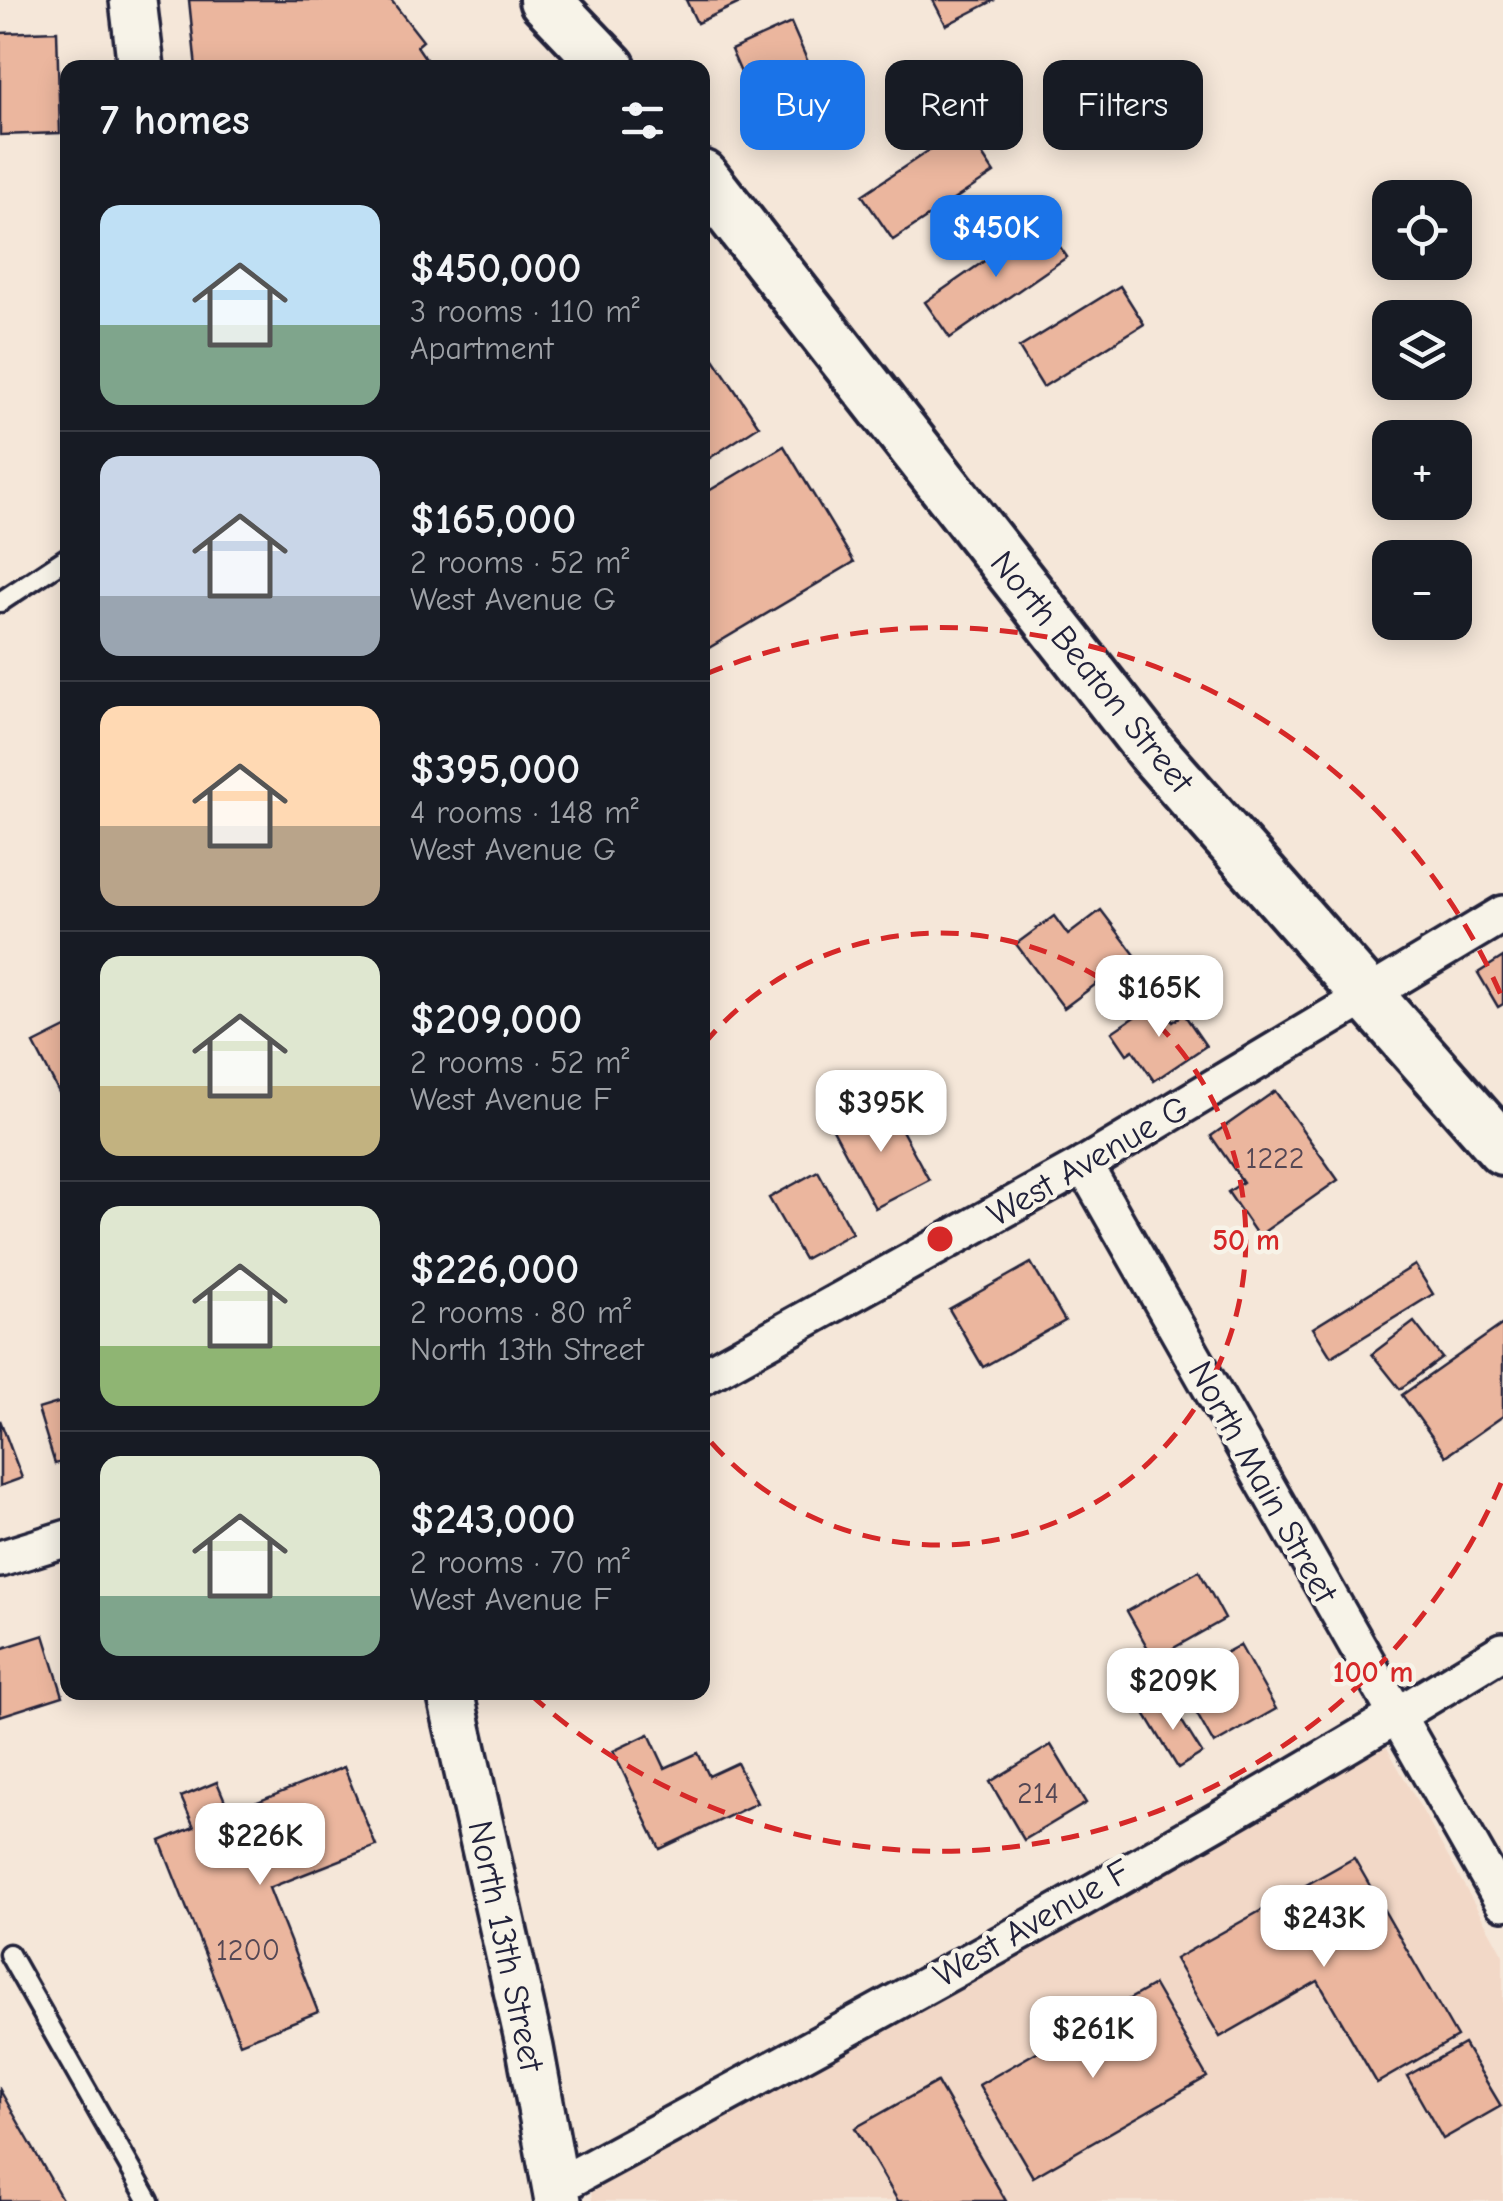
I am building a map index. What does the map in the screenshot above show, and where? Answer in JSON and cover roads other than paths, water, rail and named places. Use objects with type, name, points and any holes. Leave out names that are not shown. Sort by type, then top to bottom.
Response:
[{"type":"main road","points":[[544,0],[602,60]]},
{"type":"main road","name":"North Beaton Street","points":[[710,186],[1151,750],[1503,1149]]},
{"type":"street","points":[[133,0],[140,60]]},
{"type":"street","name":"West Avenue G","points":[[710,1373],[1084,1165],[1503,914]]},
{"type":"street","name":"North Main Street","points":[[1084,1165],[1503,1902]]},
{"type":"street","points":[[0,1559],[60,1540]]},
{"type":"street","name":"West Avenue F","points":[[552,2194],[1395,1718],[1503,1651]]},
{"type":"street","name":"North 13th Street","points":[[452,1700],[530,2048],[552,2194]]},
{"type":"lane","points":[[0,602],[60,562]]},
{"type":"lane","points":[[9,1954],[149,2201]]}]
